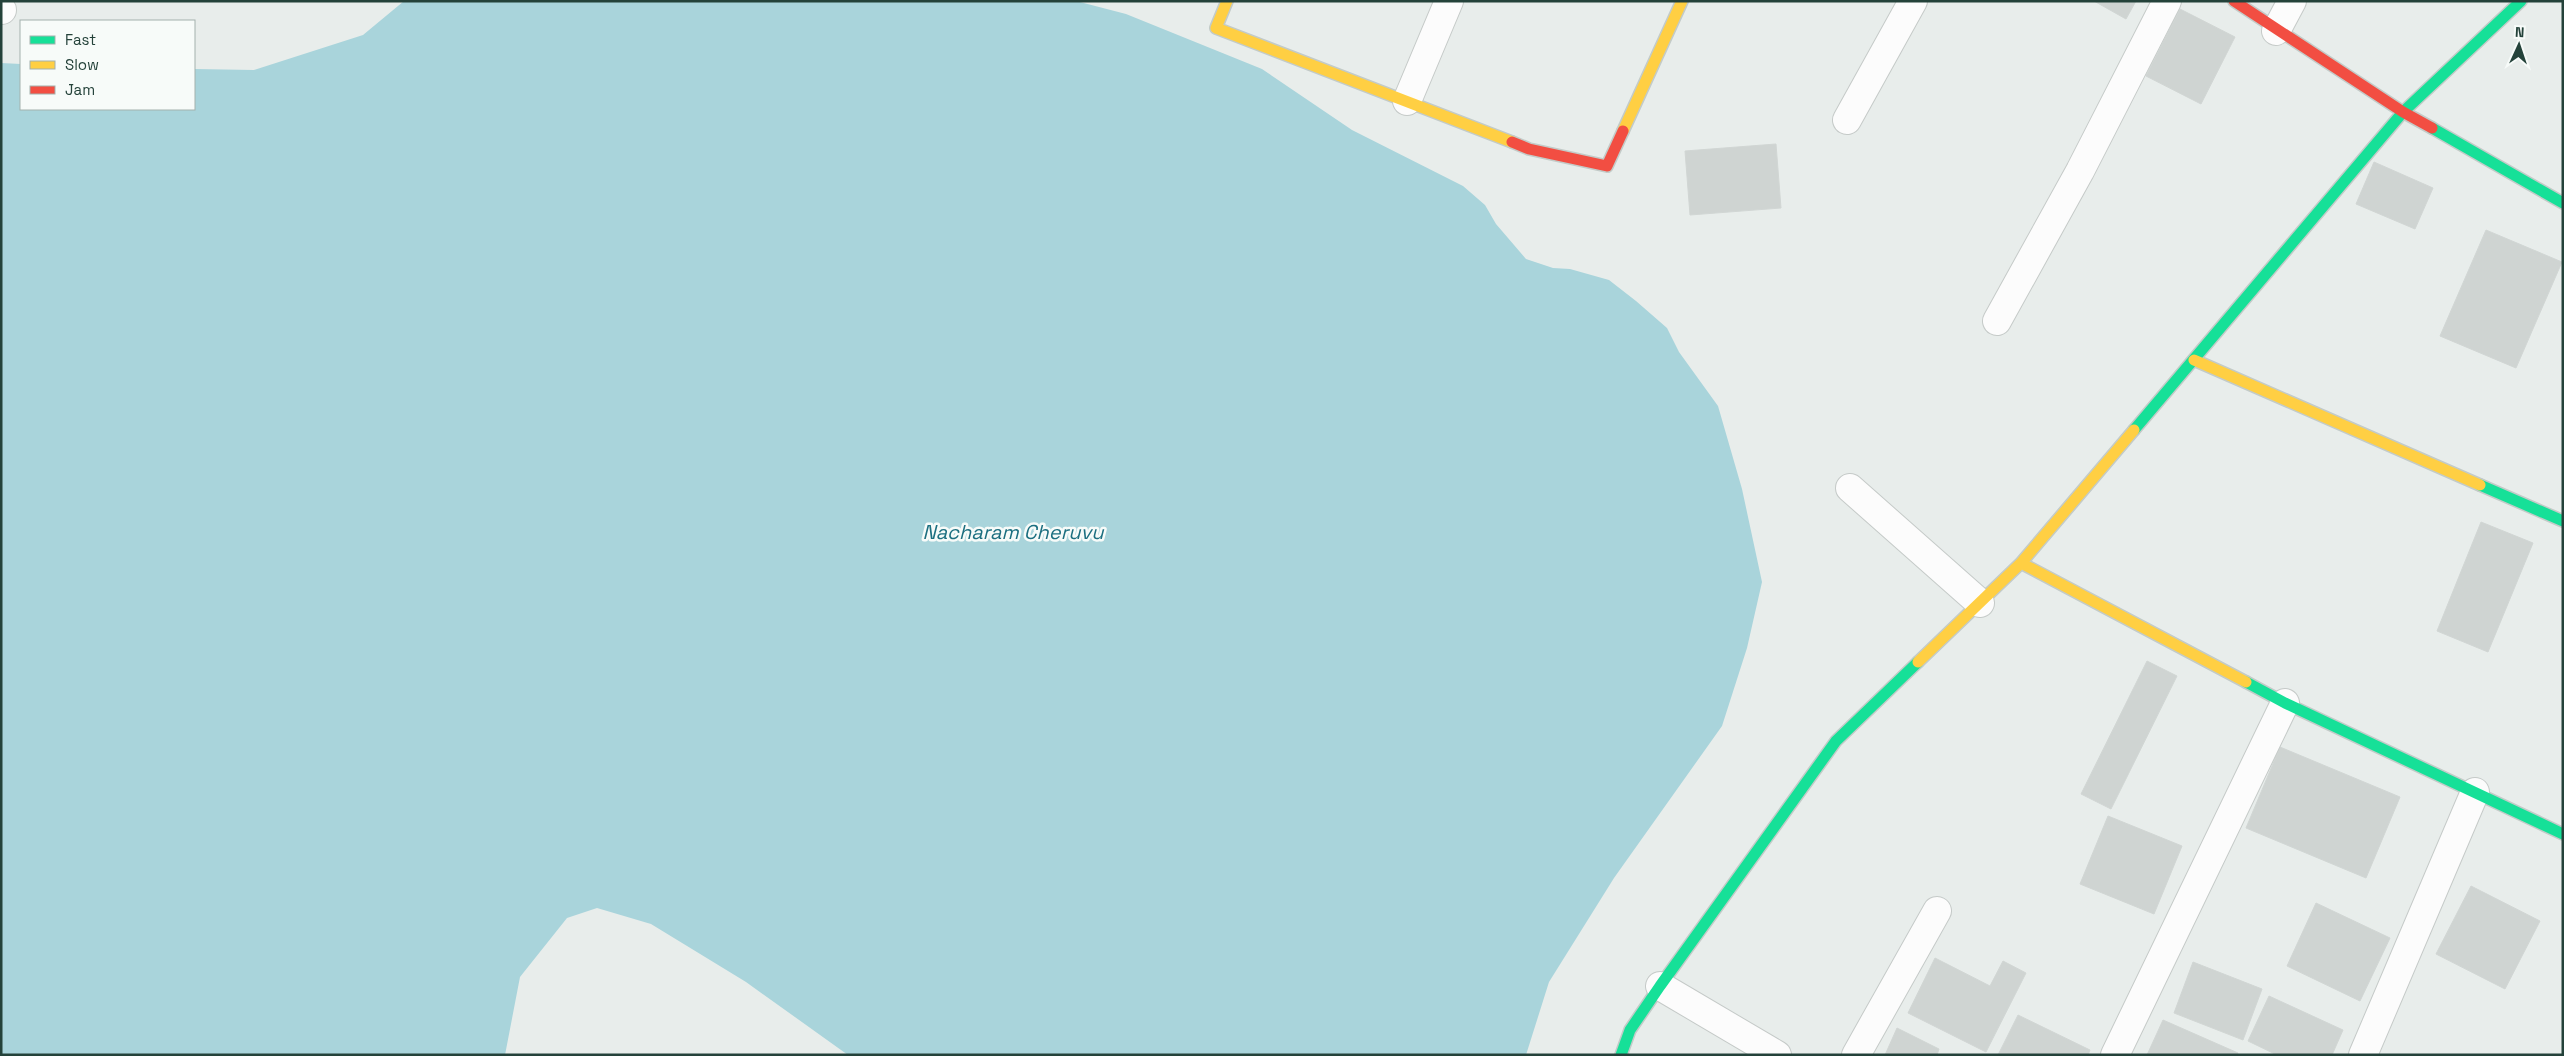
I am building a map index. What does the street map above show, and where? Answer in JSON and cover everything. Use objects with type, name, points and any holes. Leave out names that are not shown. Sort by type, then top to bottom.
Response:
[{"type":"street","points":[[1227,1],[1216,28],[1529,149],[1607,166],[1682,1]]},
{"type":"street","points":[[1407,101],[1449,1]]},
{"type":"street","points":[[1847,120],[1913,1]]},
{"type":"street","points":[[1997,320],[2080,171],[2167,1]]},
{"type":"street","points":[[2234,1],[2276,31],[2402,112],[2563,202]]},
{"type":"street","points":[[2276,31],[2292,1]]},
{"type":"street","points":[[1621,1055],[1630,1030],[1660,986],[1836,741],[2022,563],[2402,112],[2521,1]]},
{"type":"street","points":[[2194,360],[2563,521]]},
{"type":"street","points":[[1850,488],[1980,603]]},
{"type":"street","points":[[2022,563],[2285,703],[2563,834]]},
{"type":"street","points":[[2115,1055],[2285,703]]},
{"type":"street","points":[[2363,1055],[2476,792]]},
{"type":"street","points":[[1856,1055],[1937,911]]},
{"type":"street","points":[[1660,986],[1777,1055]]},
{"type":"water","name":"Nacharam Cheruvu","points":[[404,1],[1076,1],[1126,14],[1262,69],[1352,130],[1463,186],[1485,205],[1496,224],[1526,259],[1553,268],[1570,269],[1609,280],[1667,328],[1679,352],[1718,406],[1742,489],[1762,582],[1747,648],[1722,726],[1614,878],[1549,982],[1526,1055],[848,1055],[746,982],[651,924],[597,908],[567,918],[520,977],[505,1055],[1,1055],[1,63],[20,64],[20,110],[195,110],[195,69],[254,70],[363,35]]},
{"type":"building","points":[[2094,1],[2136,1],[2126,19]]},
{"type":"building","points":[[2180,9],[2235,37],[2201,104],[2146,76]]},
{"type":"building","points":[[1776,144],[1781,208],[1690,215],[1685,151]]},
{"type":"building","points":[[2374,162],[2433,188],[2415,229],[2356,204]]},
{"type":"building","points":[[2486,230],[2562,262],[2516,368],[2440,336]]},
{"type":"building","points":[[2481,522],[2533,543],[2488,652],[2437,631]]},
{"type":"building","points":[[2147,661],[2177,676],[2111,809],[2081,794]]},
{"type":"building","points":[[2280,747],[2400,797],[2366,878],[2246,828]]},
{"type":"building","points":[[2108,816],[2182,846],[2154,914],[2080,884]]},
{"type":"building","points":[[2471,886],[2540,921],[2505,989],[2436,954]]},
{"type":"building","points":[[2316,903],[2390,938],[2360,1001],[2287,966]]},
{"type":"building","points":[[1935,958],[1990,986],[2003,961],[2026,973],[1986,1052],[1908,1013]]},
{"type":"building","points":[[2193,962],[2262,989],[2243,1040],[2174,1013]]},
{"type":"building","points":[[2269,996],[2343,1030],[2332,1055],[2277,1055],[2248,1041]]},
{"type":"building","points":[[2018,1015],[2090,1050],[2088,1055],[1998,1055]]},
{"type":"building","points":[[2163,1020],[2238,1053],[2237,1055],[2147,1055]]},
{"type":"building","points":[[1897,1028],[1939,1049],[1937,1055],[1885,1055]]},
{"type":"traffic: fast","points":[[2134,430],[2403,112],[2521,1]]},
{"type":"traffic: fast","points":[[2432,128],[2563,203]]},
{"type":"traffic: fast","points":[[2480,485],[2563,521]]},
{"type":"traffic: fast","points":[[1621,1055],[1630,1030],[1660,986],[1836,741],[1918,662]]},
{"type":"traffic: fast","points":[[2246,682],[2285,703],[2563,834]]},
{"type":"traffic: slow","points":[[1227,1],[1216,28],[1512,142]]},
{"type":"traffic: slow","points":[[1623,131],[1682,1]]},
{"type":"traffic: slow","points":[[2194,360],[2480,485]]},
{"type":"traffic: slow","points":[[1918,662],[2021,563],[2134,430]]},
{"type":"traffic: slow","points":[[2021,563],[2246,682]]},
{"type":"traffic: jam","points":[[2234,1],[2403,112],[2432,128]]},
{"type":"traffic: jam","points":[[1512,142],[1529,149],[1607,166],[1623,131]]}]
